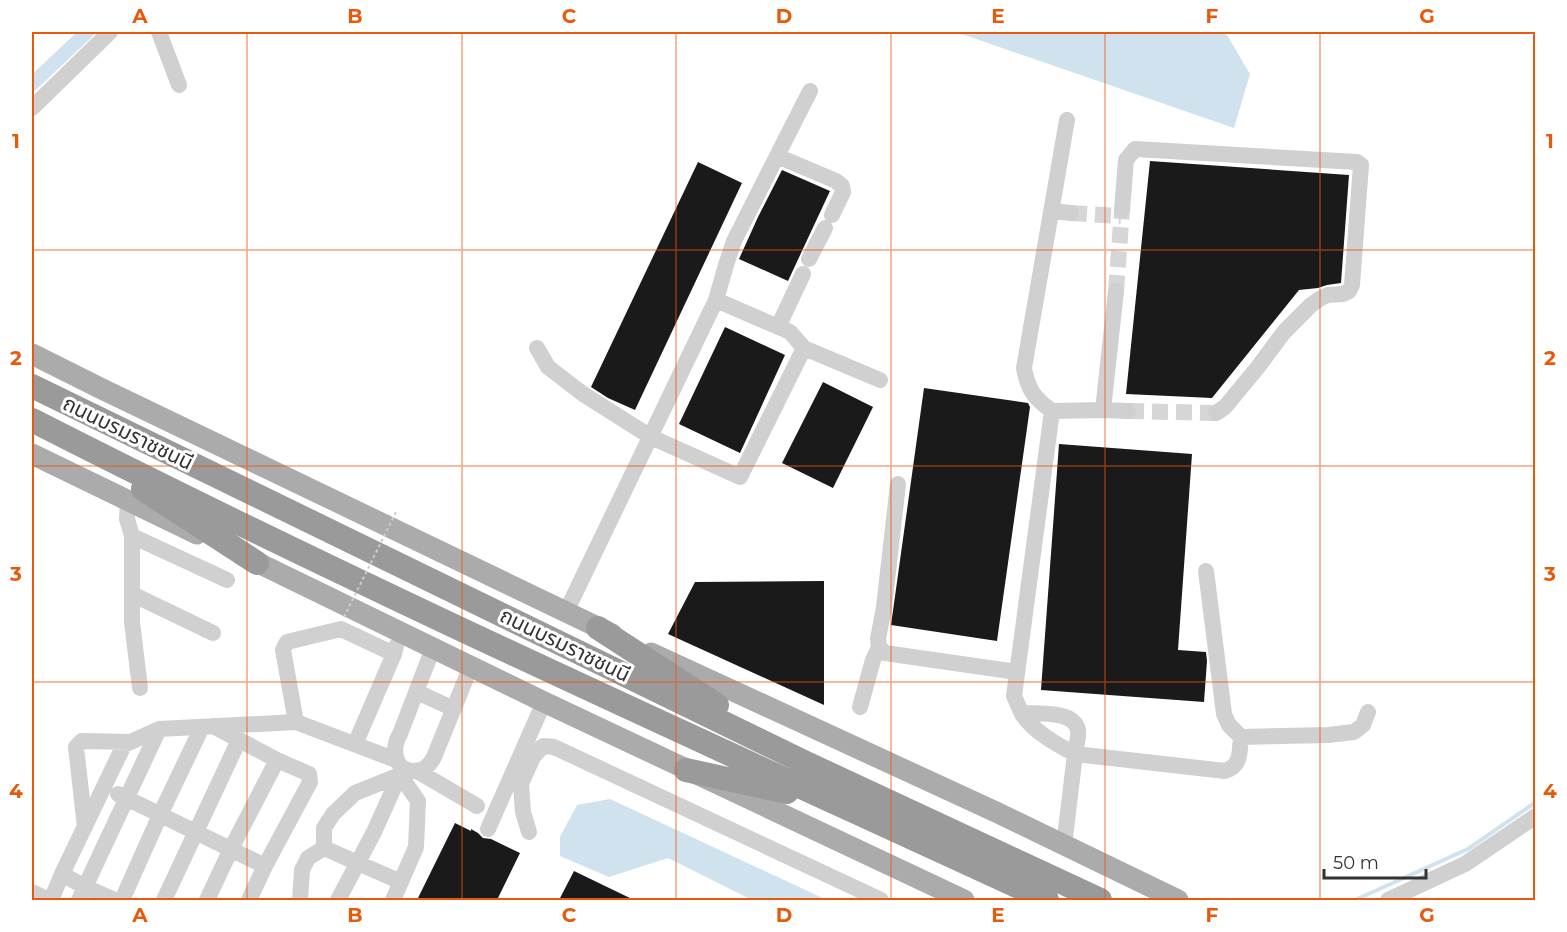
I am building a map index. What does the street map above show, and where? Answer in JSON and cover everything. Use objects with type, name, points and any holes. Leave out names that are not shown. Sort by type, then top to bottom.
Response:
[{"type":"highway","name":"ถนนบรมราชชนนี","points":[[32,386],[806,763],[1100,900]]},
{"type":"highway","name":"ถนนบรมราชชนนี","points":[[39,424],[376,590],[1047,900]]},
{"type":"highway","points":[[39,424],[257,563]]},
{"type":"highway","points":[[598,628],[806,763]]},
{"type":"highway","points":[[686,770],[837,804]]},
{"type":"main road","points":[[32,354],[598,628],[974,802],[1178,900]]},
{"type":"main road","points":[[32,454],[686,770],[964,900]]},
{"type":"street","points":[[32,108],[110,32]]},
{"type":"street","points":[[159,32],[179,85]]},
{"type":"street","points":[[566,612],[716,300],[734,241],[810,91]]},
{"type":"street","points":[[1067,120],[1024,368],[1028,386],[1038,401],[1052,411],[1128,411]]},
{"type":"street","points":[[1122,210],[1126,160],[1135,149],[1357,162],[1361,165],[1352,285],[1349,291],[1343,294],[1328,295],[1311,305],[1284,332],[1225,408],[1216,413]]},
{"type":"street","points":[[777,156],[836,181],[842,186],[843,192],[778,327]]},
{"type":"street","points":[[1051,211],[1071,213]]},
{"type":"street","points":[[1103,410],[1116,291]]},
{"type":"street","points":[[716,300],[790,332],[804,348],[880,381]]},
{"type":"street","points":[[537,348],[548,367],[582,394],[651,437],[740,477],[804,348]]},
{"type":"street","points":[[1052,411],[1014,696],[1022,713],[1032,726],[1075,754],[1225,771],[1233,768],[1237,763],[1241,736]]},
{"type":"street","points":[[860,707],[879,647],[878,639],[884,607],[898,484]]},
{"type":"street","points":[[128,501],[127,519],[132,536],[132,622],[140,688]]},
{"type":"street","points":[[132,536],[227,580]]},
{"type":"street","points":[[1206,571],[1224,714],[1229,725],[1241,736],[1328,735],[1354,732],[1363,725],[1368,712]]},
{"type":"street","points":[[132,594],[213,633]]},
{"type":"street","points":[[296,722],[283,650],[287,642],[341,629],[394,654]]},
{"type":"street","points":[[355,744],[394,654],[399,632]]},
{"type":"street","points":[[879,647],[885,653],[1017,672]]},
{"type":"street","points":[[393,900],[416,848],[418,801],[394,748],[433,648]]},
{"type":"street","points":[[324,848],[324,828],[333,814],[355,793],[404,769],[427,767],[434,757],[471,666]]},
{"type":"street","points":[[417,692],[454,709]]},
{"type":"street","points":[[488,829],[544,702]]},
{"type":"street","points":[[1022,713],[1060,714],[1072,720],[1077,726],[1078,734],[1064,846]]},
{"type":"street","points":[[32,892],[50,900],[124,745],[159,729],[296,722],[355,744],[477,806]]},
{"type":"street","points":[[207,726],[309,774],[310,782],[249,900]]},
{"type":"street","points":[[122,900],[160,815],[207,726]]},
{"type":"street","points":[[82,894],[159,729]]},
{"type":"street","points":[[164,900],[239,740]]},
{"type":"street","points":[[85,828],[76,747],[82,741],[131,742]]},
{"type":"street","points":[[529,832],[523,812],[520,784],[533,757],[543,746],[554,747],[881,900]]},
{"type":"street","points":[[207,900],[277,760]]},
{"type":"street","points":[[338,900],[404,769]]},
{"type":"street","points":[[104,788],[265,866]]},
{"type":"street","points":[[1388,900],[1465,864],[1536,816]]},
{"type":"street","points":[[324,848],[401,882]]},
{"type":"street","points":[[300,900],[302,870],[308,858],[324,848]]},
{"type":"street","points":[[62,874],[82,894],[115,900]]},
{"type":"path","points":[[344,617],[396,512]]},
{"type":"water","points":[[956,32],[1220,32],[1227,35],[1250,74],[1234,128]]},
{"type":"water","points":[[610,799],[827,900],[752,900],[668,858],[609,877],[560,856],[560,837],[577,805]]},
{"type":"building","points":[[1150,161],[1349,175],[1341,283],[1299,290],[1212,398],[1126,394]]},
{"type":"building","points":[[698,162],[742,183],[635,410],[608,398],[591,387]]},
{"type":"building","points":[[782,170],[830,191],[788,281],[739,259]]},
{"type":"building","points":[[725,327],[785,355],[740,453],[679,424]]},
{"type":"building","points":[[823,382],[873,407],[833,488],[782,463]]},
{"type":"building","points":[[924,388],[1028,403],[1030,407],[997,641],[891,625]]},
{"type":"building","points":[[1059,444],[1192,454],[1178,650],[1206,652],[1204,702],[1041,690]]},
{"type":"building","points":[[824,581],[824,705],[668,634],[695,582]]},
{"type":"building","points":[[455,823],[471,831],[471,829],[483,838],[491,839],[520,853],[497,900],[417,900]]},
{"type":"building","points":[[574,871],[634,900],[559,900]]},
{"type":"waterway","points":[[32,84],[87,32]]},
{"type":"waterway","points":[[1355,900],[1468,849],[1536,802]]},
{"type":"tunnel","points":[[1116,291],[1122,210]]},
{"type":"tunnel","points":[[1071,213],[1121,216]]},
{"type":"tunnel","points":[[1128,411],[1216,413]]}]
